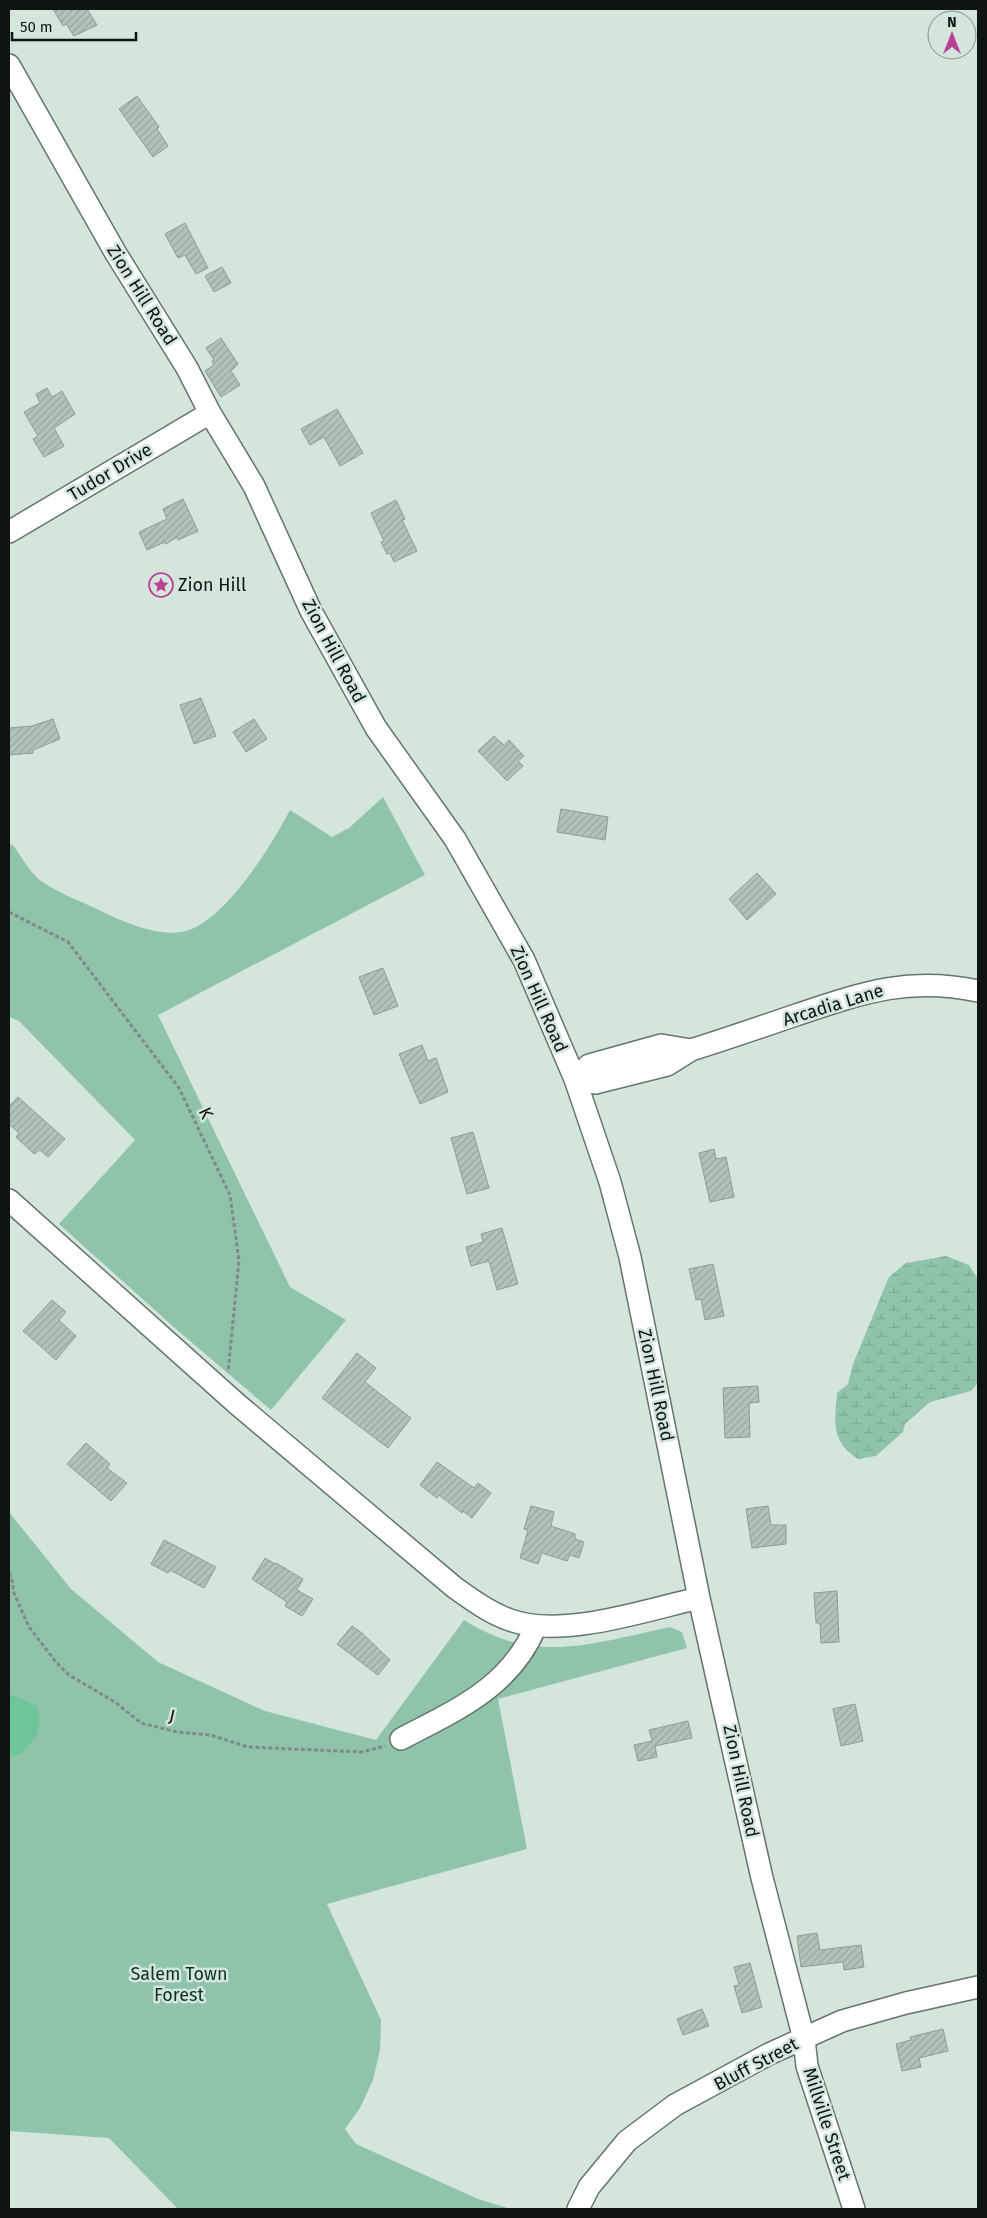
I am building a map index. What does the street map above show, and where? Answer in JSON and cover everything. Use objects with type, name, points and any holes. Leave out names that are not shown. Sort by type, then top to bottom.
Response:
[{"type":"street","name":"Zion Hill Road","points":[[9,65],[115,252],[187,368],[210,413],[254,486],[311,611],[376,728],[455,839],[524,960],[575,1079],[610,1182],[623,1229],[699,1598],[762,1878],[804,2039]]},
{"type":"street","name":"Tudor Drive","points":[[9,532],[210,413]]},
{"type":"street","name":"Arcadia Lane","points":[[575,1079],[595,1083],[658,1068],[667,1065],[691,1050],[865,992],[897,986],[954,986],[978,991]]},
{"type":"street","points":[[9,1200],[225,1394],[454,1587],[483,1607],[509,1620],[536,1626],[558,1627],[595,1622],[699,1598]]},
{"type":"street","points":[[400,1739],[471,1702],[486,1692],[505,1675],[520,1657],[536,1626]]},
{"type":"street","name":"Bluff Street","points":[[578,2209],[589,2187],[627,2141],[675,2106],[769,2054],[842,2021],[906,2003],[978,1987]]},
{"type":"street","name":"Millville Street","points":[[804,2039],[807,2066],[854,2209]]},
{"type":"path","name":"K","points":[[9,912],[68,942],[179,1088],[230,1195],[240,1261],[225,1394]]},
{"type":"path","name":"J","points":[[9,1573],[13,1583],[13,1591],[28,1627],[56,1662],[69,1675],[115,1702],[141,1723],[177,1732],[210,1734],[248,1747],[362,1752],[378,1749],[400,1739]]},
{"type":"green space","points":[[383,797],[425,875],[158,1015],[290,1287],[346,1320],[271,1410],[176,1329],[59,1224],[135,1140],[19,1021],[9,1017],[9,844],[13,845],[37,878],[62,893],[139,927],[161,932],[182,932],[198,926],[214,915],[245,882],[290,810],[332,837],[349,828]]},
{"type":"green space","points":[[946,1256],[969,1265],[978,1279],[978,1383],[971,1391],[930,1402],[905,1424],[903,1432],[876,1456],[858,1459],[843,1445],[836,1430],[837,1393],[848,1384],[853,1364],[889,1277],[906,1263]]},
{"type":"green space","name":"Salem Town Forest","points":[[9,1512],[71,1589],[158,1662],[265,1711],[376,1740],[464,1620],[490,1634],[516,1643],[541,1647],[590,1644],[670,1627],[682,1632],[687,1648],[498,1699],[527,1849],[327,1904],[381,2020],[380,2050],[373,2080],[360,2108],[345,2129],[356,2144],[478,2199],[511,2209],[178,2209],[109,2138],[9,2131]]},
{"type":"shaded area","points":[[9,1694],[37,1706],[40,1720],[37,1735],[21,1754],[9,1756]]},
{"type":"building","points":[[53,9],[87,9],[97,25],[74,36],[66,24],[63,26]]},
{"type":"building","points":[[137,96],[159,127],[157,129],[168,146],[153,157],[119,109]]},
{"type":"building","points":[[185,223],[208,268],[196,274],[185,255],[178,258],[165,234]]},
{"type":"building","points":[[222,267],[231,283],[214,292],[205,276]]},
{"type":"building","points":[[221,338],[238,364],[231,371],[240,385],[221,397],[205,371],[214,365],[212,361],[214,360],[206,348]]},
{"type":"building","points":[[47,388],[52,397],[62,391],[75,414],[54,428],[64,446],[44,457],[33,439],[38,436],[24,412],[40,403],[36,394]]},
{"type":"building","points":[[337,409],[363,453],[340,466],[324,437],[310,445],[301,429]]},
{"type":"building","points":[[183,499],[198,531],[178,540],[177,537],[166,544],[165,542],[147,550],[139,532],[167,519],[163,509]]},
{"type":"building","points":[[396,500],[405,519],[402,520],[417,551],[394,562],[390,553],[387,554],[381,542],[384,541],[371,513]]},
{"type":"building","points":[[201,698],[216,736],[194,744],[180,705]]},
{"type":"building","points":[[53,719],[60,739],[33,750],[33,753],[9,755],[9,728],[32,726]]},
{"type":"building","points":[[254,719],[267,739],[246,752],[233,732]]},
{"type":"building","points":[[494,736],[504,745],[509,740],[524,756],[518,761],[523,766],[507,781],[478,751]]},
{"type":"building","points":[[561,809],[608,817],[605,840],[557,832]]},
{"type":"building","points":[[757,873],[776,894],[747,920],[729,899]]},
{"type":"building","points":[[383,968],[398,1006],[374,1015],[359,977]]},
{"type":"building","points":[[422,1045],[428,1061],[436,1058],[448,1092],[420,1104],[399,1054]]},
{"type":"building","points":[[18,1097],[65,1139],[48,1157],[40,1150],[34,1154],[16,1137],[19,1133],[9,1124],[9,1106]]},
{"type":"building","points":[[473,1132],[489,1188],[467,1194],[451,1138]]},
{"type":"building","points":[[714,1149],[716,1159],[726,1157],[734,1197],[710,1202],[699,1153]]},
{"type":"building","points":[[502,1228],[518,1284],[497,1290],[489,1261],[471,1266],[466,1247],[483,1242],[481,1234]]},
{"type":"building","points":[[713,1264],[724,1316],[705,1320],[701,1299],[696,1300],[689,1269]]},
{"type":"building","points":[[52,1300],[66,1312],[59,1320],[76,1336],[56,1360],[23,1331]]},
{"type":"building","points":[[357,1353],[376,1368],[365,1382],[411,1418],[388,1448],[322,1398]]},
{"type":"building","points":[[758,1386],[759,1402],[749,1403],[750,1437],[725,1438],[723,1388]]},
{"type":"building","points":[[86,1443],[110,1464],[107,1468],[127,1483],[111,1501],[67,1464]]},
{"type":"building","points":[[437,1462],[474,1488],[478,1483],[491,1493],[472,1518],[463,1511],[462,1513],[439,1495],[437,1498],[420,1485]]},
{"type":"building","points":[[531,1506],[554,1512],[551,1526],[575,1534],[575,1539],[584,1542],[579,1558],[570,1555],[567,1561],[542,1553],[538,1564],[520,1558],[528,1530],[524,1529]]},
{"type":"building","points":[[768,1506],[771,1525],[786,1525],[786,1544],[752,1548],[746,1509]]},
{"type":"building","points":[[164,1540],[216,1567],[204,1588],[170,1570],[168,1573],[151,1564]]},
{"type":"building","points":[[265,1558],[303,1579],[297,1590],[313,1599],[302,1616],[285,1606],[287,1602],[252,1579]]},
{"type":"building","points":[[837,1591],[839,1642],[821,1643],[820,1623],[816,1623],[814,1593]]},
{"type":"building","points":[[352,1626],[390,1660],[378,1675],[337,1644]]},
{"type":"building","points":[[855,1704],[863,1741],[841,1746],[833,1709]]},
{"type":"building","points":[[688,1721],[692,1738],[655,1746],[657,1757],[638,1761],[634,1745],[652,1741],[649,1730]]},
{"type":"building","points":[[817,1933],[820,1950],[861,1945],[864,1967],[844,1970],[843,1962],[801,1967],[797,1936]]},
{"type":"building","points":[[750,1963],[762,2007],[742,2013],[734,1986],[739,1985],[734,1967]]},
{"type":"building","points":[[702,2009],[709,2026],[683,2035],[677,2019]]},
{"type":"building","points":[[943,2029],[948,2051],[919,2058],[921,2067],[902,2071],[896,2044],[911,2040],[910,2037]]},
{"type":"place","name":"Zion Hill","points":[[161,585]]}]
